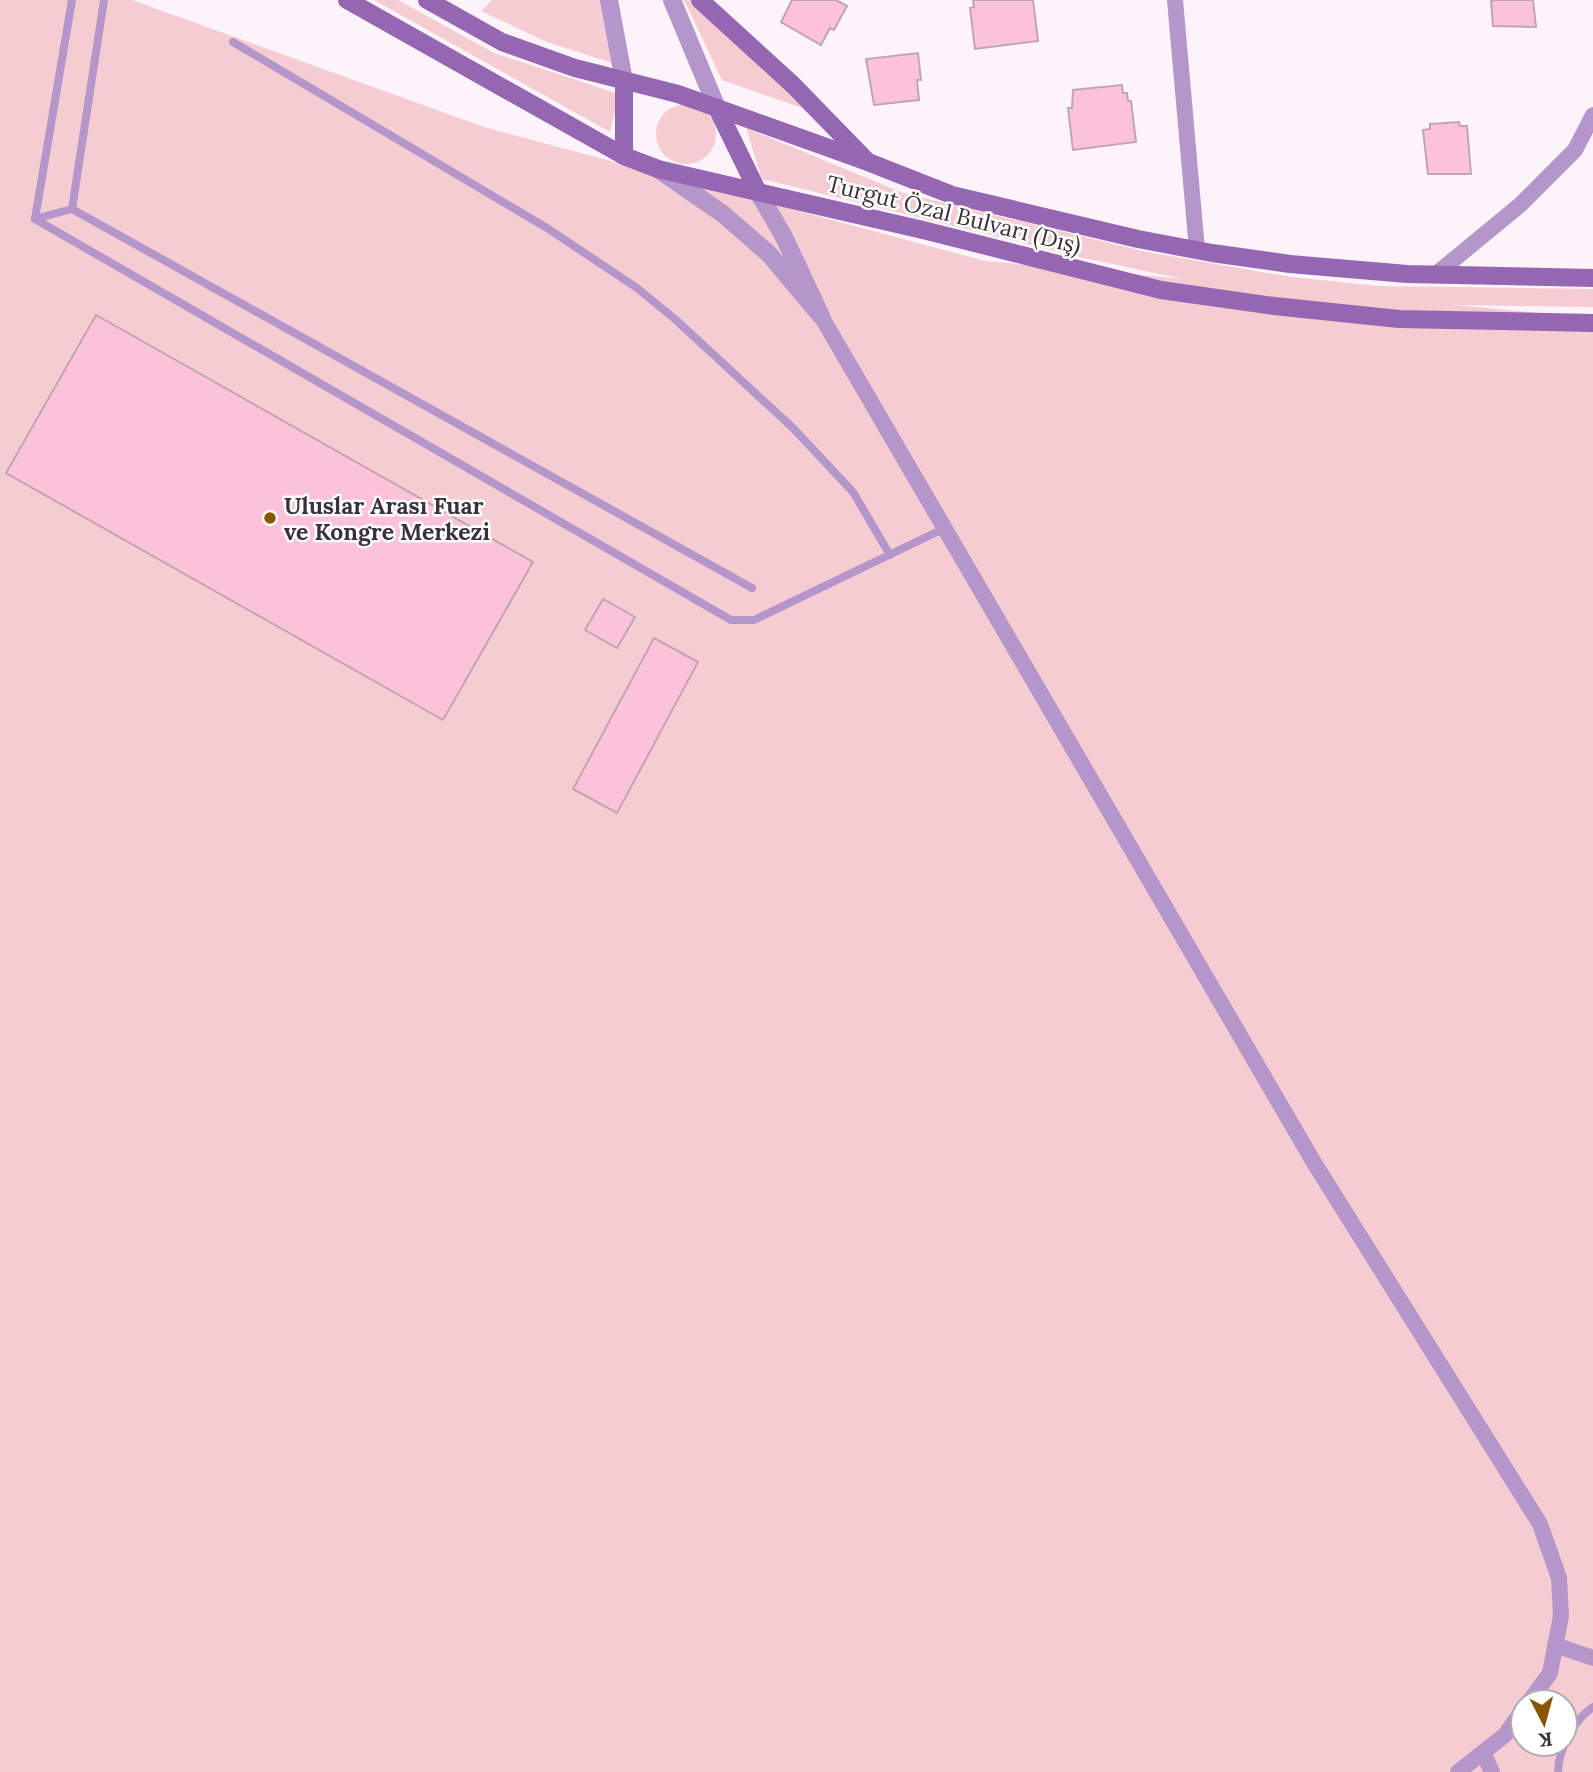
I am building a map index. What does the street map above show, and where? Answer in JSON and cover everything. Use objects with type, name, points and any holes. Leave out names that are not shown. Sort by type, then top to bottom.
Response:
[{"type":"main road","name":"Turgut Özal Bulvarı (Dış)","points":[[347,0],[624,156],[657,169],[923,230],[1161,290],[1273,306],[1399,319],[1593,323]]},
{"type":"main road","name":"Turgut Özal Bulvarı (Dış)","points":[[427,0],[502,42],[575,68],[678,94],[869,162],[952,195],[1197,250],[1290,264],[1435,275],[1593,278]]},
{"type":"main road","points":[[700,0],[793,85],[869,162]]},
{"type":"main road","points":[[624,81],[624,156]]},
{"type":"main road","points":[[717,108],[758,192]]},
{"type":"street","points":[[609,0],[624,81]]},
{"type":"street","points":[[672,0],[717,108]]},
{"type":"street","points":[[1175,0],[1197,250]]},
{"type":"street","points":[[1435,275],[1520,205],[1575,150],[1593,116]]},
{"type":"street","points":[[657,169],[723,215],[769,254],[821,316]]},
{"type":"street","points":[[758,192],[784,237],[821,316],[1313,1161],[1540,1524],[1559,1578],[1561,1616],[1550,1673],[1539,1688]]},
{"type":"street","points":[[1556,1645],[1593,1658]]},
{"type":"street","points":[[1458,1772],[1509,1729]]},
{"type":"street","points":[[1483,1753],[1492,1772]]},
{"type":"lane","points":[[35,219],[72,0]]},
{"type":"lane","points":[[72,209],[104,0]]},
{"type":"lane","points":[[233,42],[547,228],[637,288],[686,328],[793,428],[853,492],[890,555]]},
{"type":"lane","points":[[35,219],[72,209],[752,589]]},
{"type":"lane","points":[[35,219],[730,620],[754,620],[943,529]]},
{"type":"lane","points":[[1558,1772],[1558,1763],[1569,1734],[1593,1707]]},
{"type":"shaded area","points":[[0,0],[132,0],[484,127],[985,261],[1183,279],[1084,258],[762,179],[746,128],[903,193],[1147,252],[1291,277],[1379,286],[1593,289],[1593,307],[1454,305],[1593,318],[1593,1772],[0,1772]]},
{"type":"shaded area","points":[[374,0],[398,0],[494,53],[619,94],[610,132]]},
{"type":"shaded area","points":[[492,0],[601,0],[612,63],[547,42],[481,11]]},
{"type":"shaded area","points":[[684,0],[694,0],[808,110],[722,80]]},
{"type":"shaded area","points":[[680,104],[692,104],[711,117],[716,134],[714,146],[703,159],[692,164],[680,164],[661,151],[656,140],[656,128],[669,109]]},
{"type":"building","points":[[792,0],[836,0],[847,6],[834,30],[830,28],[821,45],[781,22]]},
{"type":"building","points":[[973,0],[1033,0],[1038,41],[975,49],[970,8],[974,7]]},
{"type":"building","points":[[1491,0],[1533,0],[1536,27],[1493,26]]},
{"type":"building","points":[[918,53],[921,80],[917,80],[919,100],[874,105],[866,59]]},
{"type":"building","points":[[1122,85],[1123,93],[1127,93],[1128,101],[1131,101],[1136,142],[1073,150],[1068,108],[1072,108],[1073,90]]},
{"type":"building","points":[[1459,122],[1460,126],[1467,126],[1471,174],[1428,174],[1423,130],[1430,129],[1430,124]]},
{"type":"building","name":"Uluslar Arası Fuar ve Kongre Merkezi","points":[[96,315],[533,562],[443,720],[6,473]]},
{"type":"building","points":[[603,599],[635,617],[617,648],[585,630]]},
{"type":"building","points":[[654,638],[698,662],[617,813],[573,789]]},
{"type":"place","name":"Uluslar Arası Fuar ve Kongre Merkezi","points":[[270,518]]}]
